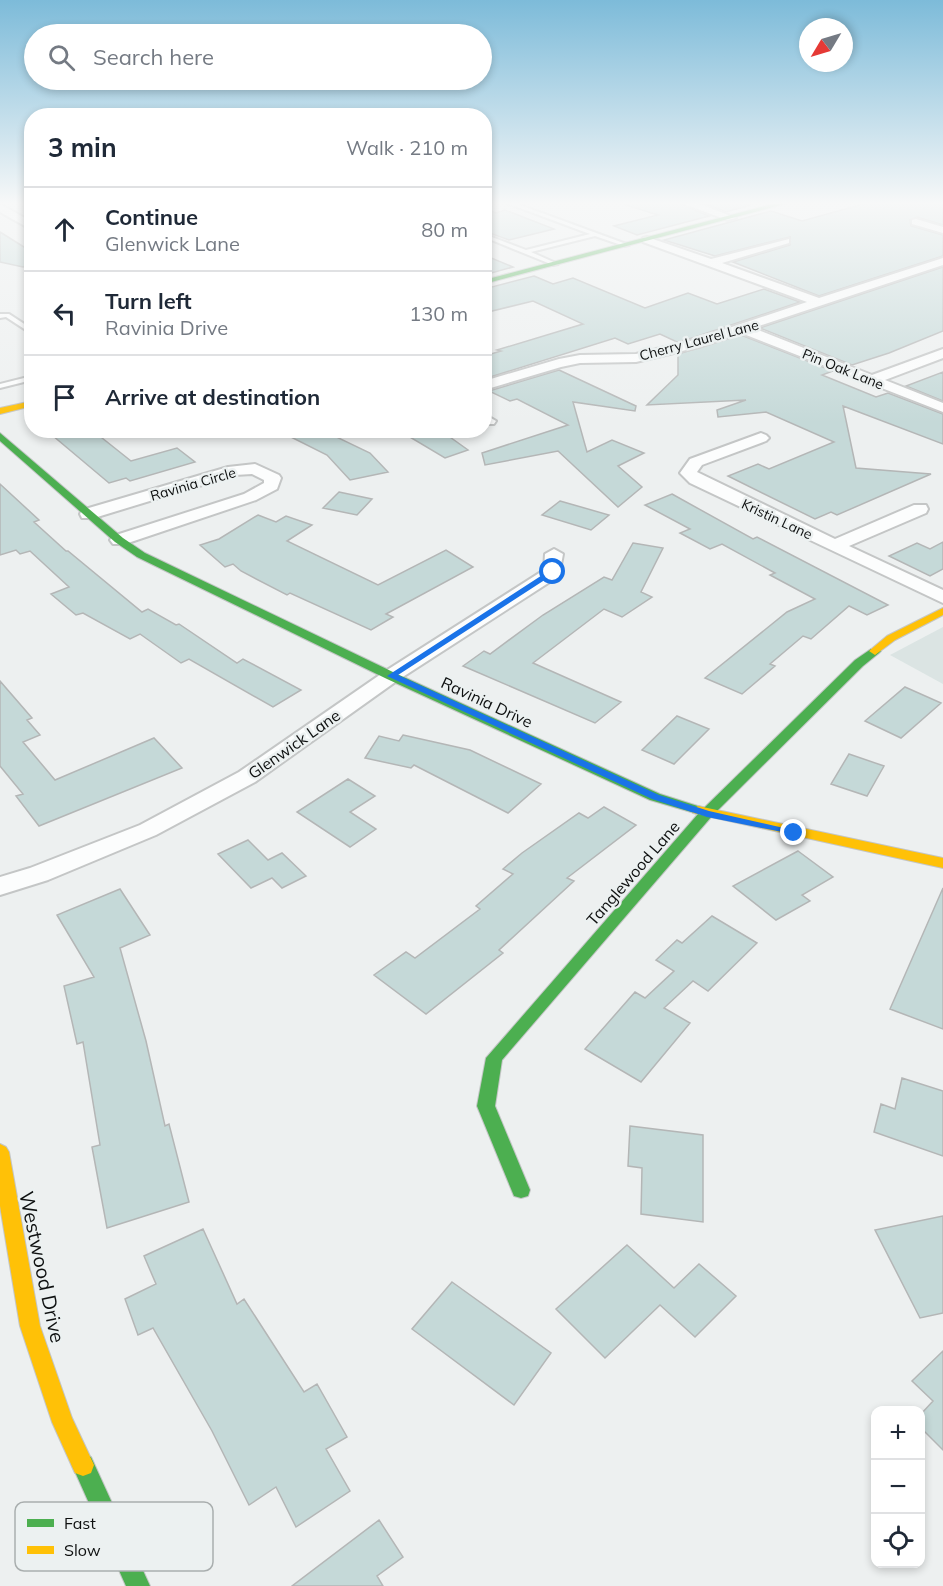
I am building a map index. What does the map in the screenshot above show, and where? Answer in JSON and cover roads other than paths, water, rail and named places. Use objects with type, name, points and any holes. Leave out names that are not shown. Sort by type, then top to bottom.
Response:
[{"type":"street","points":[[492,280],[512,275]]},
{"type":"street","points":[[744,275],[821,303]]},
{"type":"street","name":"Cherry Laurel Lane","points":[[492,384],[580,359],[617,359],[667,351],[743,329],[902,275]]},
{"type":"street","name":"Pin Oak Lane","points":[[743,329],[943,408]]},
{"type":"street","points":[[872,380],[943,354]]},
{"type":"street","points":[[617,359],[626,377]]},
{"type":"street","points":[[0,411],[24,405]]},
{"type":"street","name":"Ravinia Drive","points":[[0,436],[88,514],[141,555],[391,676],[655,797],[707,813],[943,863]]},
{"type":"street","name":"Kristin Lane","points":[[761,438],[696,462],[688,473],[696,480],[943,597]]},
{"type":"street","name":"Ravinia Circle","points":[[88,514],[234,470],[255,469],[273,478],[271,486],[250,497],[119,540]]},
{"type":"street","points":[[834,546],[920,509]]},
{"type":"street","name":"Glenwick Lane","points":[[0,885],[39,874],[158,825],[247,777],[391,676],[553,572],[554,554]]},
{"type":"street","name":"Tanglewood Lane","points":[[521,1190],[486,1106],[494,1058],[707,813],[859,663],[891,638],[943,611]]},
{"type":"street","name":"Westwood Drive","points":[[0,1152],[30,1326],[63,1422],[100,1502]]},
{"type":"street","name":"Westwood Drive","points":[[131,1571],[138,1586]]},
{"type":"lane","points":[[0,316],[7,315],[24,327]]},
{"type":"lane","points":[[0,386],[24,380]]}]
